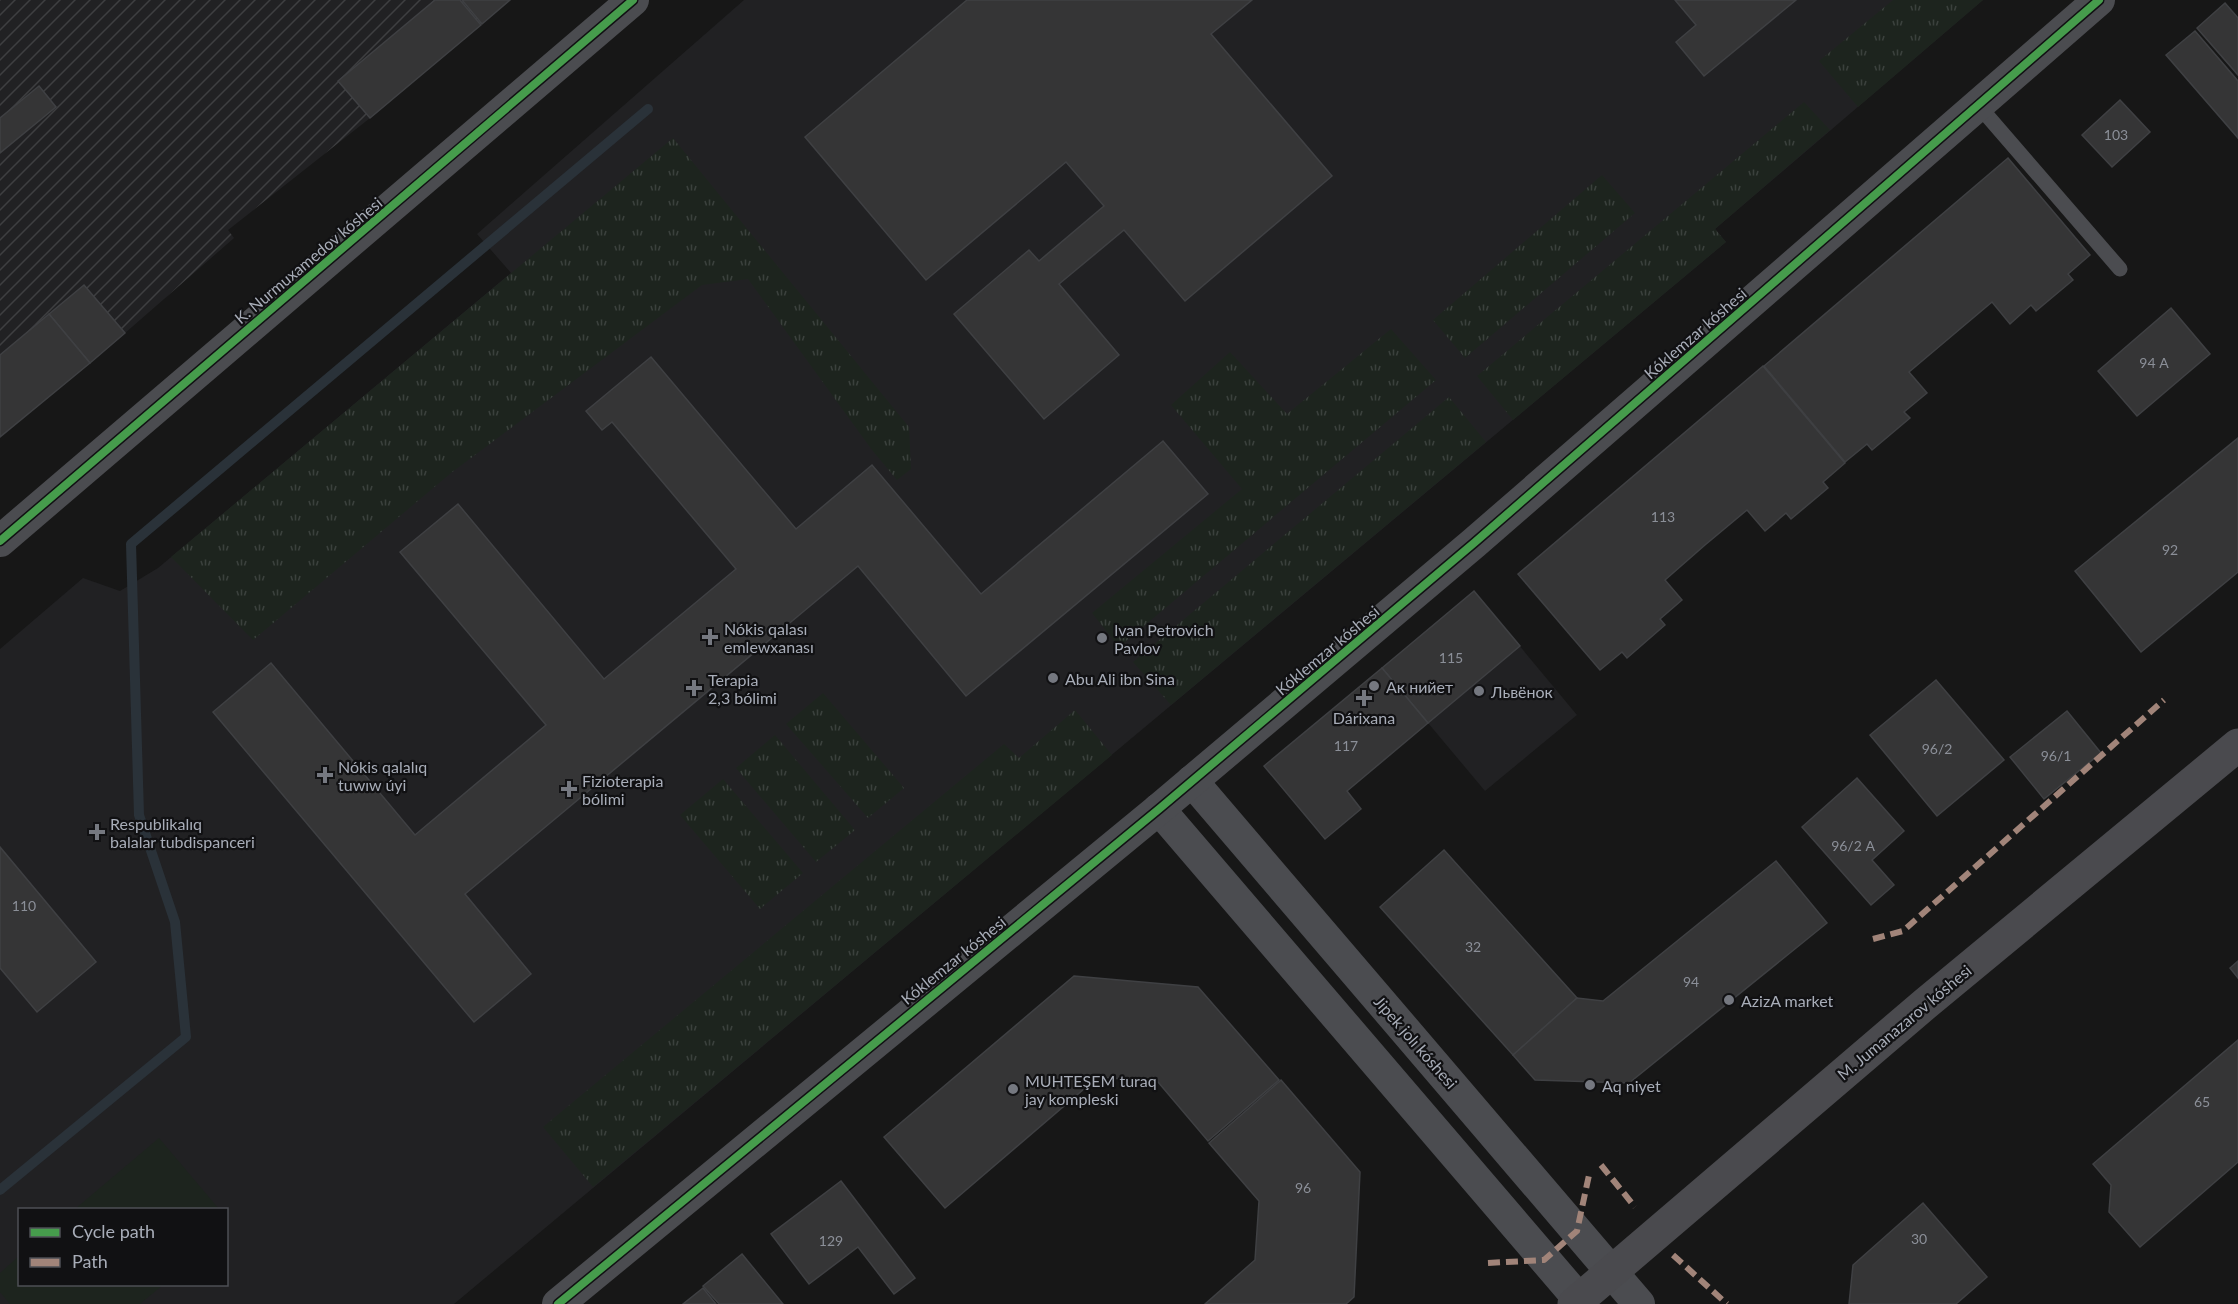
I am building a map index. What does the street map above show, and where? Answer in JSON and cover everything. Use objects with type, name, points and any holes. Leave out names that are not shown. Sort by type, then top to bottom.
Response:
[{"type":"main road","name":"M. Jumanazarov kóshesi","points":[[1578,1303],[1611,1271],[1925,1004],[2238,745]]},
{"type":"street","name":"K. Nurmuxamedov kóshesi","points":[[0,541],[633,0]]},
{"type":"street","name":"Kóklemzar kóshesi","points":[[558,1304],[1192,781],[1474,543],[2099,0]]},
{"type":"street","name":"Jipek jolı kóshesi","points":[[1192,781],[1639,1304]]},
{"type":"street","points":[[1159,808],[1578,1303]]},
{"type":"lane","points":[[1978,105],[2120,269]]},
{"type":"shaded area","points":[[0,0],[510,0],[370,118],[228,230],[234,238],[125,333],[84,285],[0,355],[0,153],[56,107],[0,118]]},
{"type":"shaded area","name":"Nókis qalası emlewxanası","points":[[744,0],[1983,0],[1715,229],[1726,242],[454,1304],[0,1304],[0,649],[83,578],[120,591],[158,568],[511,273],[477,234]]},
{"type":"shaded area","name":"Львёнок","points":[[1474,591],[1577,715],[1485,791],[1382,668]]},
{"type":"green space","points":[[1893,0],[1983,0],[1858,107],[1819,61]]},
{"type":"green space","points":[[1804,102],[1830,130],[1715,229],[1726,242],[1513,420],[1477,376]]},
{"type":"green space","points":[[673,138],[909,427],[911,469],[897,480],[872,450],[748,279],[702,285],[451,473],[253,640],[171,557]]},
{"type":"green space","points":[[1602,175],[1635,213],[1465,358],[1433,320]]},
{"type":"green space","points":[[1391,329],[1436,380],[1119,647],[1092,613],[1242,489],[1171,405],[1230,352],[1287,414]]},
{"type":"green space","points":[[1449,397],[1486,442],[1171,705],[1133,662]]},
{"type":"green space","points":[[823,693],[904,788],[868,818],[786,724]]},
{"type":"green space","points":[[1075,710],[1112,755],[593,1187],[543,1127],[1004,744],[1019,758]]},
{"type":"green space","points":[[775,735],[855,830],[816,862],[736,768]]},
{"type":"green space","points":[[723,779],[803,873],[760,909],[680,815]]},
{"type":"green space","points":[[159,1138],[218,1208],[76,1208]]},
{"type":"green space","points":[[18,1257],[18,1286],[162,1286],[140,1304],[10,1304],[0,1292],[0,1273]]},
{"type":"building","points":[[435,0],[460,0],[481,25],[370,118],[338,81]]},
{"type":"building","points":[[462,0],[510,0],[482,24]]},
{"type":"building","points":[[967,0],[1252,0],[1211,34],[1332,176],[1185,301],[1124,230],[1059,284],[1119,355],[1044,419],[954,314],[1029,250],[1039,261],[1104,206],[1066,162],[926,280],[805,137]]},
{"type":"building","points":[[1675,0],[1796,0],[1704,76],[1676,42],[1696,25]]},
{"type":"building","points":[[2225,3],[2238,18],[2238,75],[2197,28]]},
{"type":"building","points":[[2195,31],[2238,81],[2238,138],[2166,55]]},
{"type":"building","points":[[39,86],[56,107],[0,153],[0,118]]},
{"type":"building","points":[[2120,100],[2150,132],[2112,167],[2082,135]]},
{"type":"building","points":[[2008,158],[2090,255],[2068,274],[2073,280],[2036,311],[2031,305],[2010,324],[1992,302],[1909,372],[1927,393],[1904,412],[1910,418],[1872,450],[1867,444],[1845,462],[1764,366]]},
{"type":"building","points":[[84,285],[125,333],[90,363],[49,314]]},
{"type":"building","points":[[2171,308],[2210,354],[2137,416],[2098,371]]},
{"type":"building","points":[[49,314],[90,363],[0,437],[0,355]]},
{"type":"building","points":[[651,357],[796,529],[872,465],[981,594],[1163,441],[1208,494],[966,696],[858,566],[465,894],[531,974],[474,1022],[213,712],[271,663],[415,835],[546,725],[400,552],[458,504],[604,679],[736,569],[612,422],[602,430],[586,411]]},
{"type":"building","points":[[1763,366],[1845,463],[1823,482],[1828,488],[1791,519],[1786,513],[1765,531],[1747,510],[1705,545],[1665,580],[1682,600],[1660,619],[1665,625],[1627,658],[1622,652],[1600,670],[1518,574]]},
{"type":"building","points":[[2238,438],[2238,572],[2141,652],[2075,571]]},
{"type":"building","points":[[1474,591],[1520,646],[1428,723],[1382,668]]},
{"type":"building","points":[[1382,668],[1428,723],[1347,791],[1361,809],[1325,839],[1264,766]]},
{"type":"building","points":[[1936,680],[2004,760],[1937,816],[1870,735]]},
{"type":"building","points":[[2067,711],[2101,753],[2044,799],[2010,757]]},
{"type":"building","points":[[1857,778],[1904,831],[1872,860],[1894,885],[1871,905],[1802,827]]},
{"type":"building","points":[[0,847],[96,962],[37,1012],[0,968]]},
{"type":"building","points":[[1444,850],[1577,998],[1513,1055],[1380,907]]},
{"type":"building","points":[[1776,861],[1827,923],[1629,1083],[1535,1080],[1513,1055],[1577,998],[1603,1001]]},
{"type":"building","points":[[2238,961],[2238,978],[2230,968]]},
{"type":"building","name":"MUHTEŞEM turaq jay kompleski","points":[[1074,976],[1198,987],[1279,1080],[1208,1141],[1158,1082],[1098,1077],[945,1208],[884,1137]]},
{"type":"building","points":[[2238,1040],[2238,1162],[2140,1247],[2109,1212],[2111,1185],[2093,1164]]},
{"type":"building","points":[[1281,1080],[1360,1172],[1354,1297],[1346,1304],[1205,1304],[1255,1260],[1259,1201],[1209,1143]]},
{"type":"building","points":[[841,1181],[915,1278],[894,1294],[858,1247],[809,1284],[771,1234]]},
{"type":"building","points":[[1923,1203],[1987,1277],[1956,1304],[1849,1304],[1853,1265]]},
{"type":"building","points":[[742,1254],[783,1304],[719,1304],[703,1286]]},
{"type":"building","points":[[703,1288],[716,1304],[683,1304]]},
{"type":"waterway","points":[[0,1190],[186,1037],[175,922],[139,815],[131,544],[648,109]]},
{"type":"marked path","points":[[1873,939],[1903,931],[2164,700]]},
{"type":"marked path","points":[[1601,1165],[1635,1207]]},
{"type":"marked path","points":[[1488,1263],[1544,1260],[1577,1231],[1589,1175]]},
{"type":"marked path","points":[[1673,1255],[1727,1304]]},
{"type":"cycle path","points":[[0,541],[633,0]]},
{"type":"cycle path","points":[[558,1304],[1159,809],[1474,543],[2099,0]]},
{"type":"place","name":"Nókis qalası emlewxanası","points":[[710,637]]},
{"type":"place","name":"Ivan Petrovich Pavlov","points":[[1102,638]]},
{"type":"place","name":"Abu Ali ibn Sina","points":[[1053,678]]},
{"type":"place","name":"Ак нийет","points":[[1374,686]]},
{"type":"place","name":"Terapia 2,3 bólimi","points":[[694,688]]},
{"type":"place","name":"Львёнок","points":[[1479,691]]},
{"type":"place","name":"Dárixana","points":[[1364,698]]},
{"type":"place","name":"Nókis qalalıq tuwıw úyi","points":[[325,775]]},
{"type":"place","name":"Fizioterapia bólimi","points":[[569,789]]},
{"type":"place","name":"Respublikalıq balalar tubdispanceri","points":[[97,832]]},
{"type":"place","name":"AzizA market","points":[[1729,1000]]},
{"type":"place","name":"Aq niyet","points":[[1590,1085]]},
{"type":"place","name":"MUHTEŞEM turaq jay kompleski","points":[[1013,1089]]}]
